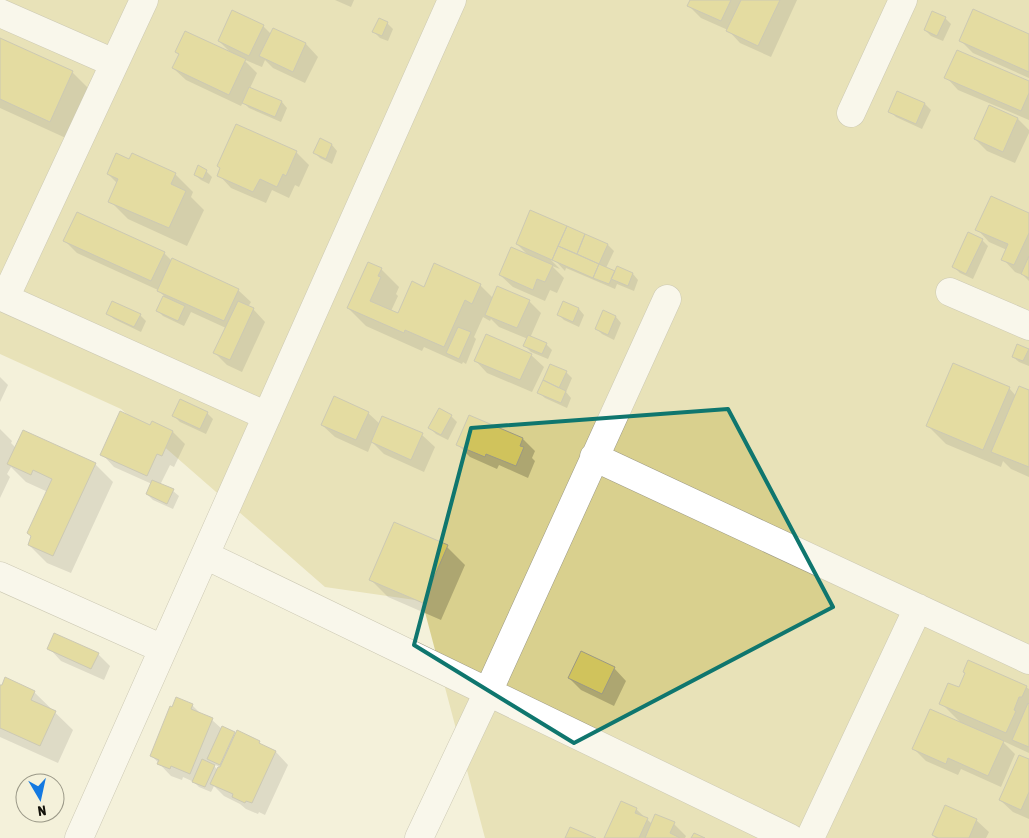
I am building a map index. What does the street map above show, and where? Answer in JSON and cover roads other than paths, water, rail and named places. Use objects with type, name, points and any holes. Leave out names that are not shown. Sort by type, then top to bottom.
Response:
[{"type":"street","points":[[144,0],[2,297],[267,416]]},
{"type":"street","points":[[79,838],[452,0]]},
{"type":"street","points":[[851,112],[903,0]]},
{"type":"street","points":[[0,13],[114,63]]},
{"type":"street","points":[[950,292],[1029,326]]},
{"type":"street","points":[[419,838],[488,692],[667,299]]},
{"type":"street","points":[[594,456],[1029,660]]},
{"type":"street","points":[[205,555],[790,838]]},
{"type":"street","points":[[0,576],[163,649]]},
{"type":"street","points":[[810,838],[918,608]]}]
